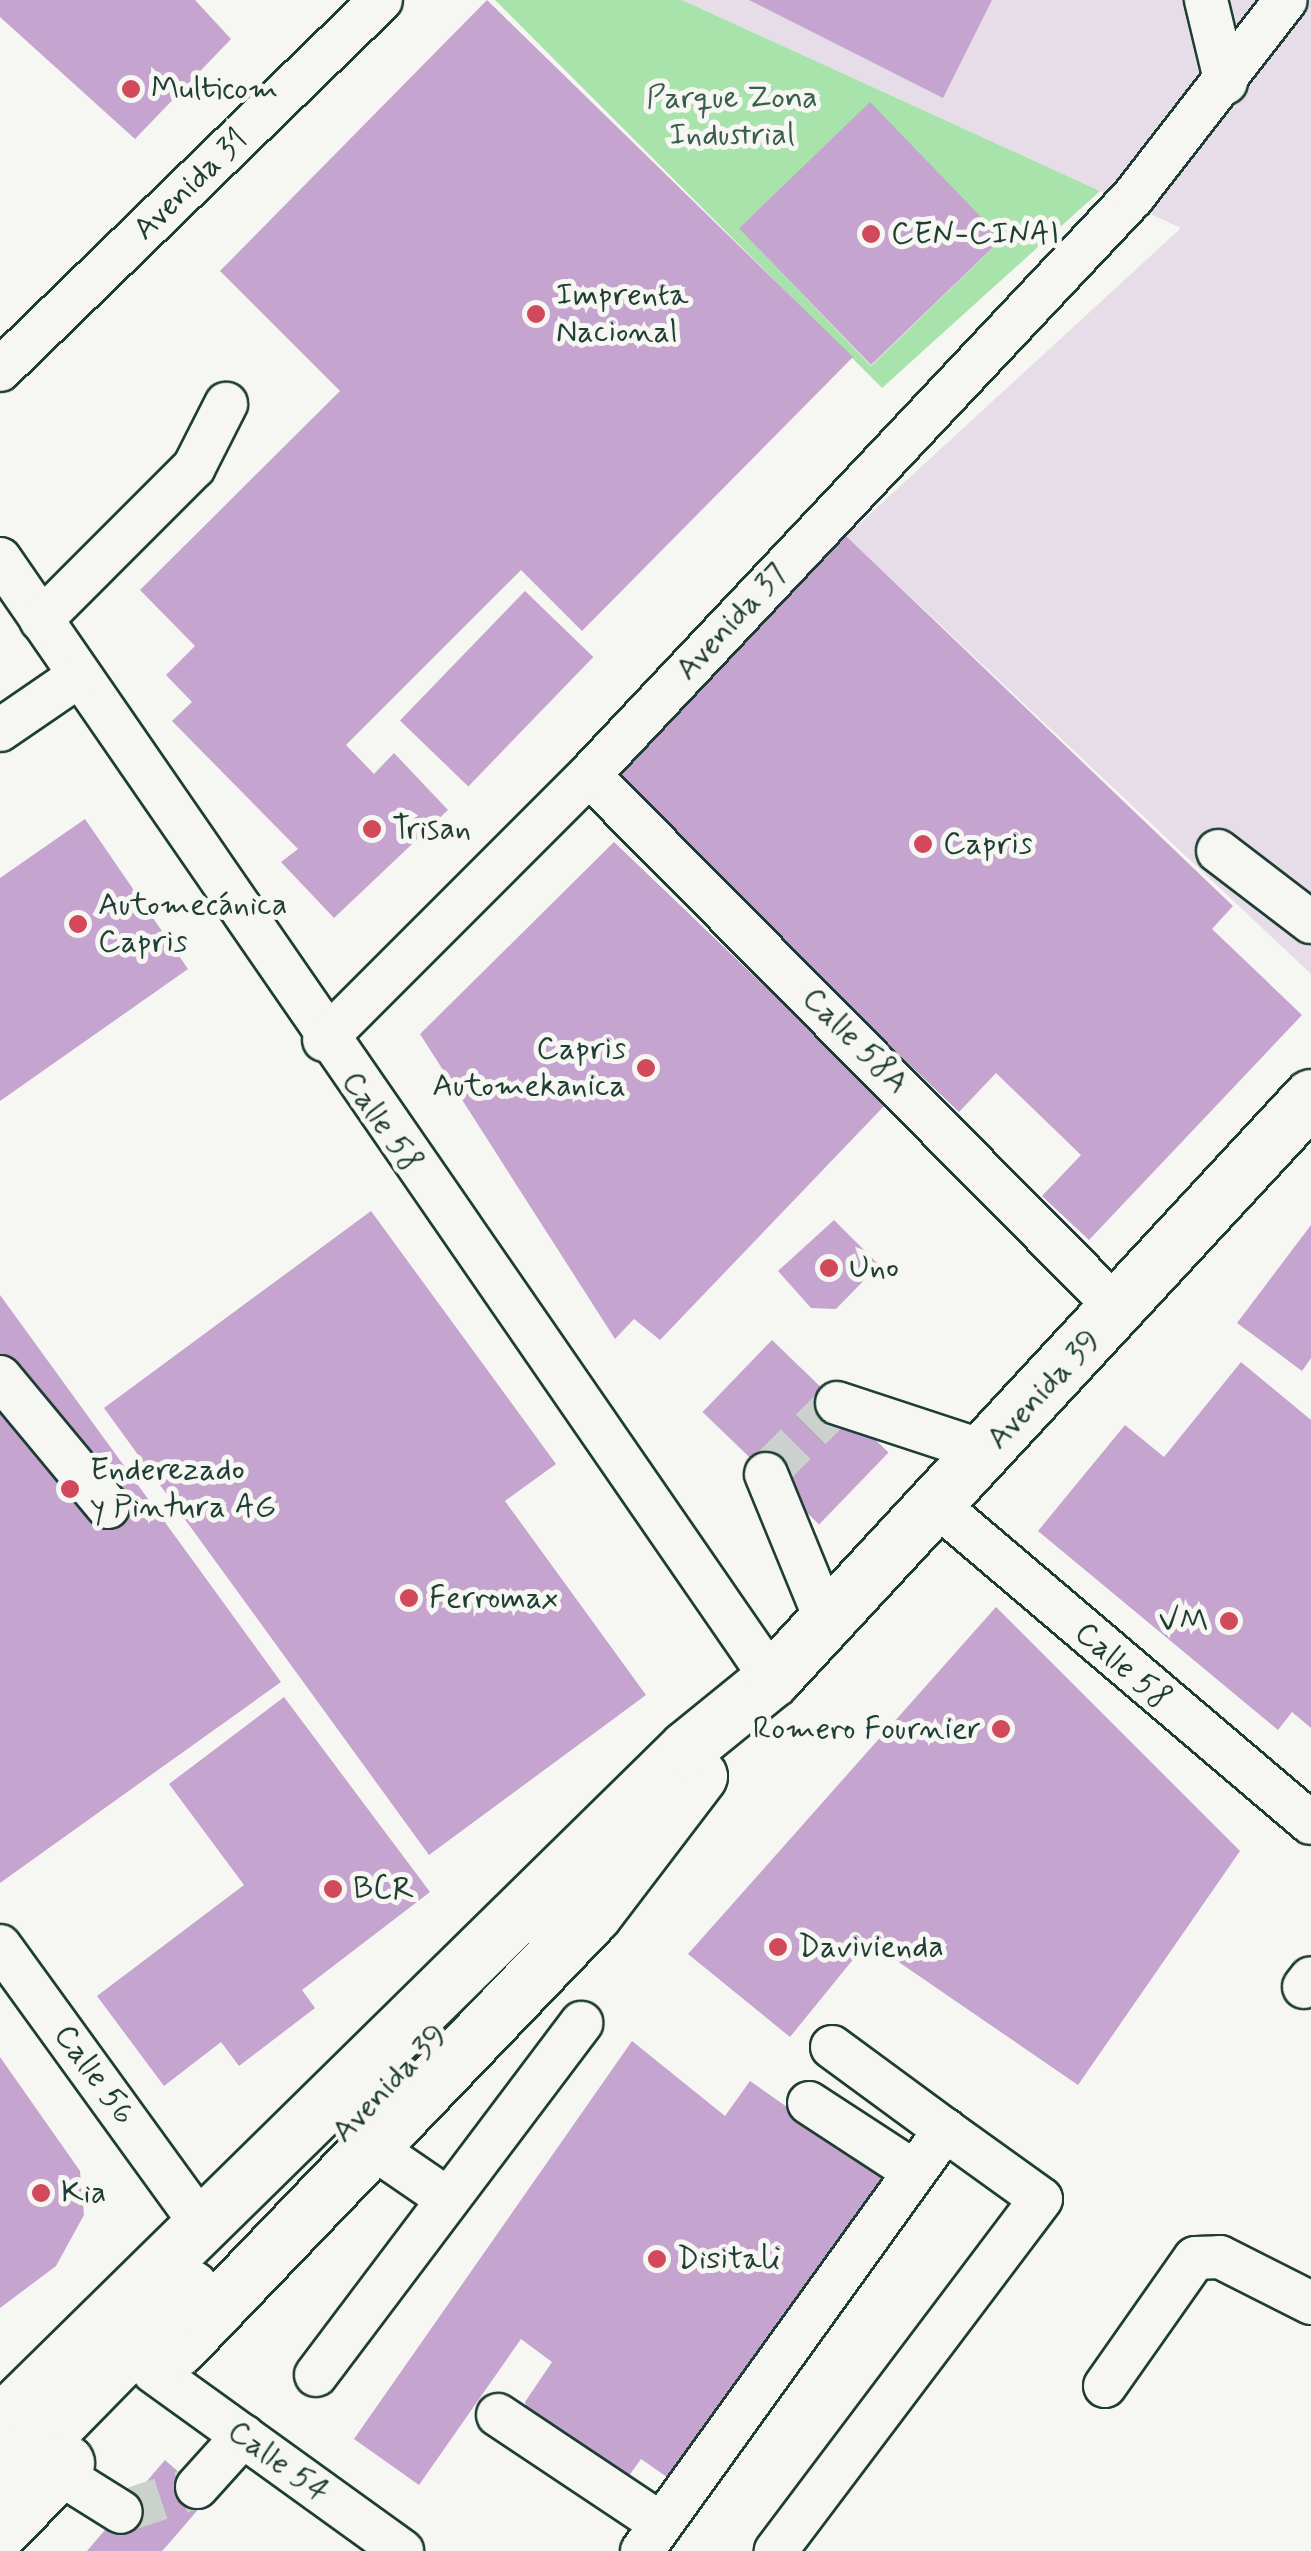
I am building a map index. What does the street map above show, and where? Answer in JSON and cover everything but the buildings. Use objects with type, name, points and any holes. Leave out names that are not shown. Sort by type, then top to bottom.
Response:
[{"type":"main road","name":"Avenida 39","points":[[0,2422],[772,1679],[1120,1310],[1311,1097]]},
{"type":"main road","name":"Avenida 39","points":[[0,2482],[704,1747]]},
{"type":"main road","points":[[0,2532],[593,1915],[704,1747]]},
{"type":"main road","points":[[0,2386],[543,1866],[704,1747]]},
{"type":"street","name":"Avenida 31","points":[[0,370],[381,0]]},
{"type":"street","points":[[1206,0],[1226,83]]},
{"type":"street","name":"Avenida 37","points":[[324,1040],[588,775],[1133,197],[1226,83],[1286,0]]},
{"type":"street","points":[[41,620],[194,467],[226,404]]},
{"type":"street","name":"Calle 58","points":[[0,559],[324,1040],[772,1679]]},
{"type":"street","points":[[0,730],[79,676]]},
{"type":"street","name":"Calle 58A","points":[[588,775],[1120,1310]]},
{"type":"street","points":[[1218,851],[1311,922]]},
{"type":"street","points":[[0,1377],[108,1506]]},
{"type":"street","points":[[837,1403],[986,1452]]},
{"type":"street","points":[[766,1474],[827,1623]]},
{"type":"street","name":"Calle 58","points":[[936,1504],[1311,1823]]},
{"type":"street","name":"Calle 56","points":[[0,1946],[187,2204]]},
{"type":"street","points":[[316,2375],[445,2197],[581,2022]]},
{"type":"street","points":[[776,2551],[1041,2199],[832,2047]]},
{"type":"street","points":[[809,2103],[915,2172]]},
{"type":"street","points":[[498,2414],[651,2537],[946,2130]]},
{"type":"street","points":[[369,2145],[445,2197]]},
{"type":"street","points":[[1105,2386],[1195,2258],[1220,2258],[1311,2303]]},
{"type":"street","name":"Calle 54","points":[[154,2372],[402,2551]]},
{"type":"street","points":[[197,2488],[243,2436]]},
{"type":"street","points":[[57,2472],[120,2512]]},
{"type":"shaded area","points":[[682,0],[1311,0],[1311,974],[846,536],[1181,228]]},
{"type":"green space","name":"Parque Zona Industrial","points":[[495,0],[682,0],[1100,191],[882,388]],"holes":[[[740,229],[1002,239],[871,366]]]},
{"type":"tunnel","points":[[766,1474],[837,1403]]},
{"type":"tunnel","points":[[121,2512],[197,2487]]},
{"type":"place","name":"Multicom","points":[[131,89]]},
{"type":"place","name":"CEN-CINAI","points":[[871,234]]},
{"type":"place","name":"Imprenta Nacional","points":[[536,314]]},
{"type":"place","name":"Trisan","points":[[372,829]]},
{"type":"place","name":"Capris","points":[[923,844]]},
{"type":"place","name":"Automecánica Capris","points":[[78,924]]},
{"type":"place","name":"Capris Automekanica","points":[[646,1068]]},
{"type":"place","name":"Uno","points":[[829,1268]]},
{"type":"place","name":"Enderezado y Pintura AG","points":[[70,1489]]},
{"type":"place","name":"Ferromax","points":[[409,1598]]},
{"type":"place","name":"VM","points":[[1229,1621]]},
{"type":"place","name":"Romero Fournier","points":[[1001,1729]]},
{"type":"place","name":"BCR","points":[[333,1889]]},
{"type":"place","name":"Davivienda","points":[[778,1947]]},
{"type":"place","name":"Kia","points":[[41,2193]]},
{"type":"place","name":"Disitali","points":[[657,2259]]}]
